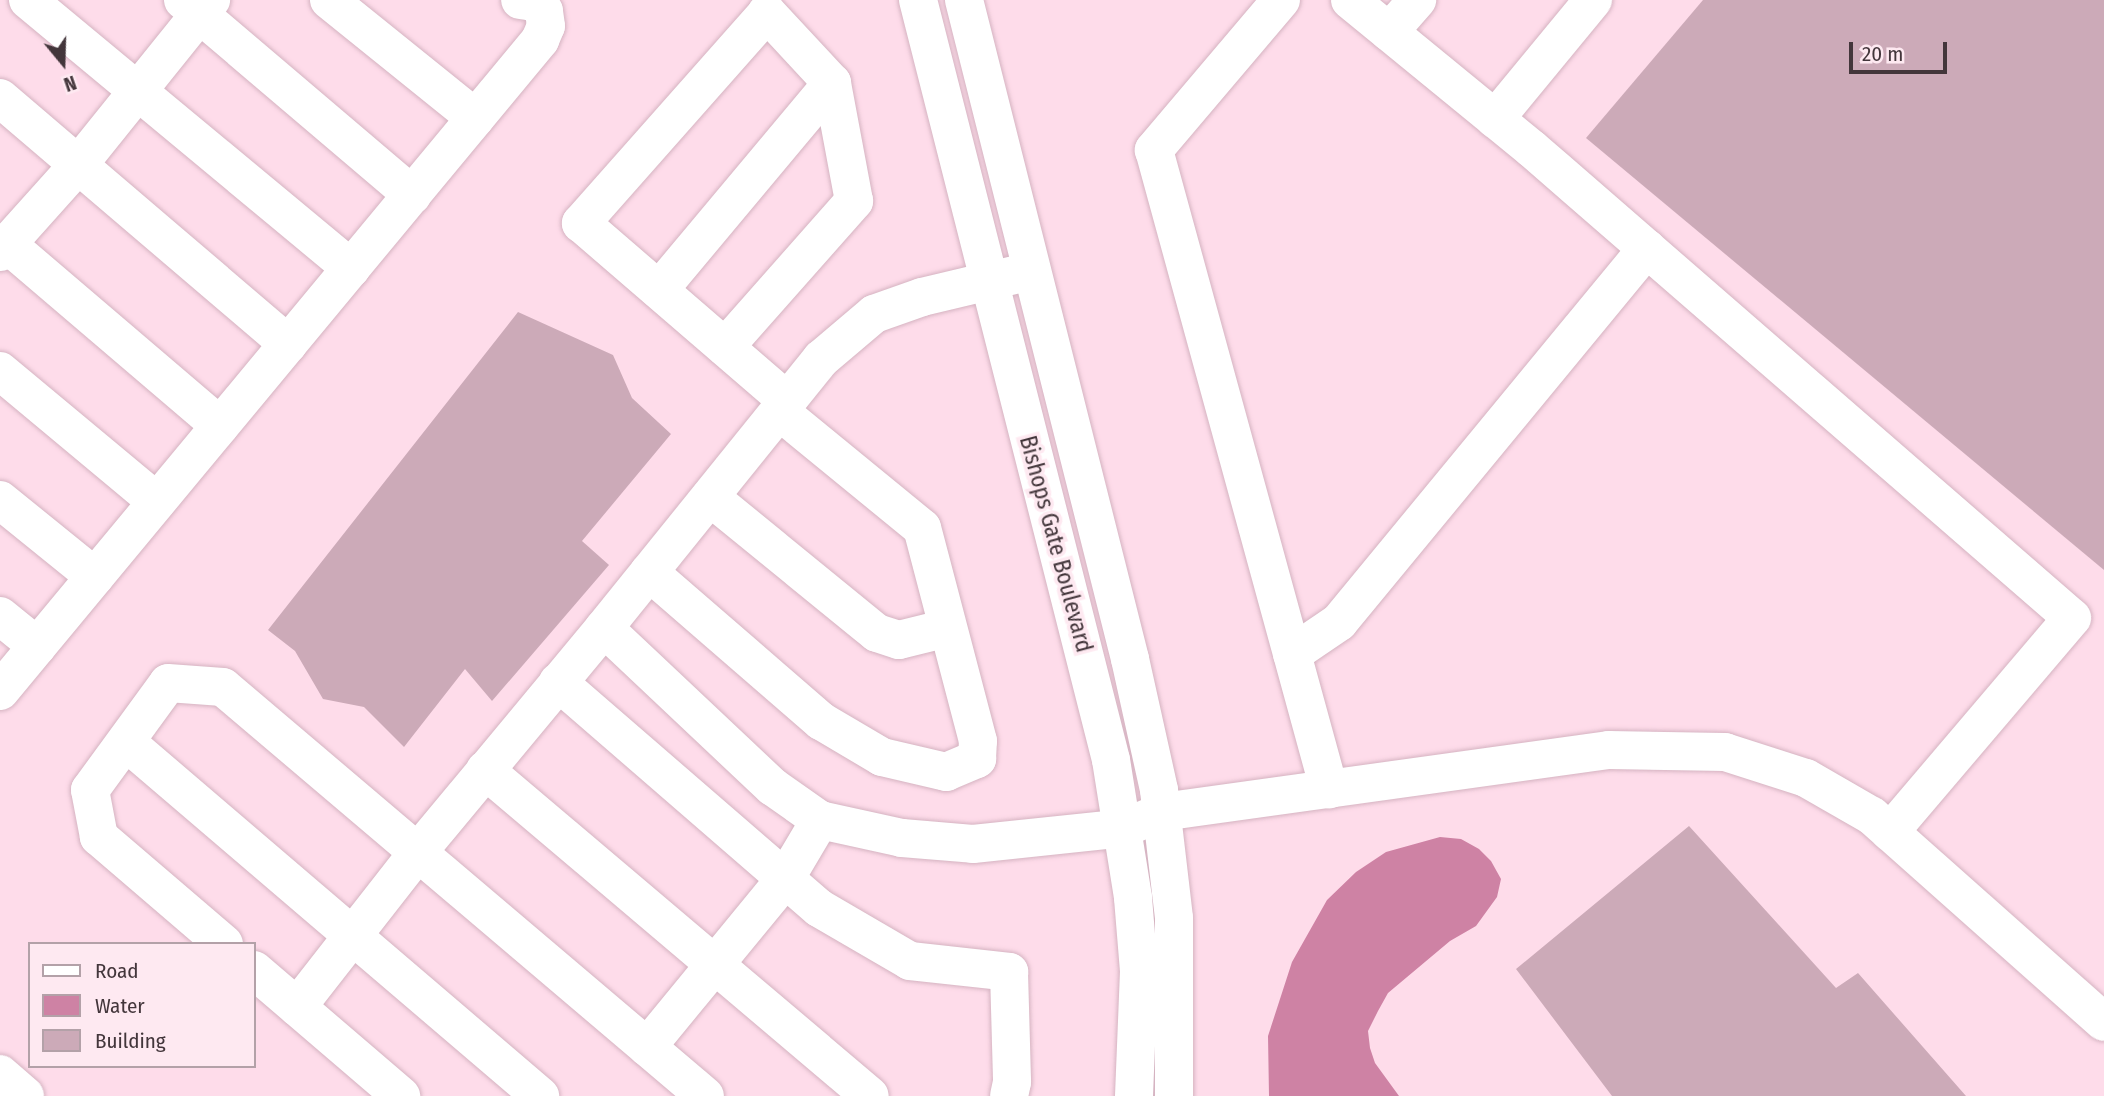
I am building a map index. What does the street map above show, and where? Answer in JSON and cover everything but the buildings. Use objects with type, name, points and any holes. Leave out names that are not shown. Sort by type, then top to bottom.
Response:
[{"type":"street","points":[[28,0],[351,268]]},
{"type":"street","points":[[0,691],[540,40],[546,26],[544,11],[534,2],[520,0]]},
{"type":"street","name":"Bishops Gate Boulevard","points":[[918,0],[1096,692],[1124,828],[1139,971],[1134,1096]]},
{"type":"street","name":"Bishops Gate Boulevard","points":[[964,0],[1130,659],[1162,812],[1174,918],[1174,1096]]},
{"type":"street","points":[[1281,0],[1154,150],[1329,789]]},
{"type":"street","points":[[1350,0],[1647,248],[2072,618],[1890,832]]},
{"type":"street","points":[[1389,32],[1417,0]]},
{"type":"street","points":[[1495,119],[1593,0]]},
{"type":"street","points":[[342,4],[475,118]]},
{"type":"street","points":[[220,426],[4,248],[79,164],[139,90],[198,5],[412,195]]},
{"type":"street","points":[[649,572],[821,721],[882,757],[946,772],[977,759],[978,741],[922,528],[783,406],[725,347],[581,223],[767,13],[832,83],[854,201],[725,347]]},
{"type":"street","points":[[659,290],[832,83]]},
{"type":"street","points":[[0,98],[288,344]]},
{"type":"street","points":[[1292,654],[1339,622],[1647,248]]},
{"type":"street","points":[[298,1007],[418,852],[604,628],[821,359],[874,314],[988,280],[1032,271]]},
{"type":"street","points":[[0,371],[157,502]]},
{"type":"street","points":[[710,497],[877,633],[899,640],[948,628]]},
{"type":"street","points":[[0,500],[95,577]]},
{"type":"street","points":[[0,616],[37,646]]},
{"type":"street","points":[[604,628],[773,787],[820,820],[902,838],[973,844],[1124,828],[1162,812],[1609,750],[1724,752],[1806,778],[1872,816],[2104,1022]]},
{"type":"street","points":[[558,682],[819,908],[910,961],[1009,972],[1012,1082],[1009,1096]]},
{"type":"street","points":[[222,942],[99,836],[90,790],[168,683],[223,687],[705,1096]]},
{"type":"street","points":[[126,742],[540,1096]]},
{"type":"street","points":[[485,770],[870,1096]]},
{"type":"street","points":[[647,1047],[785,879],[820,820]]},
{"type":"street","points":[[256,972],[401,1096]]},
{"type":"street","points":[[0,1074],[25,1096]]},
{"type":"shaded area","points":[[0,0],[2104,0],[2104,1096],[0,1096]]},
{"type":"water","points":[[1440,837],[1461,839],[1479,849],[1491,861],[1501,879],[1497,897],[1476,926],[1450,941],[1388,993],[1368,1031],[1375,1063],[1399,1096],[1269,1096],[1268,1036],[1292,962],[1327,900],[1356,872],[1386,852]]}]
